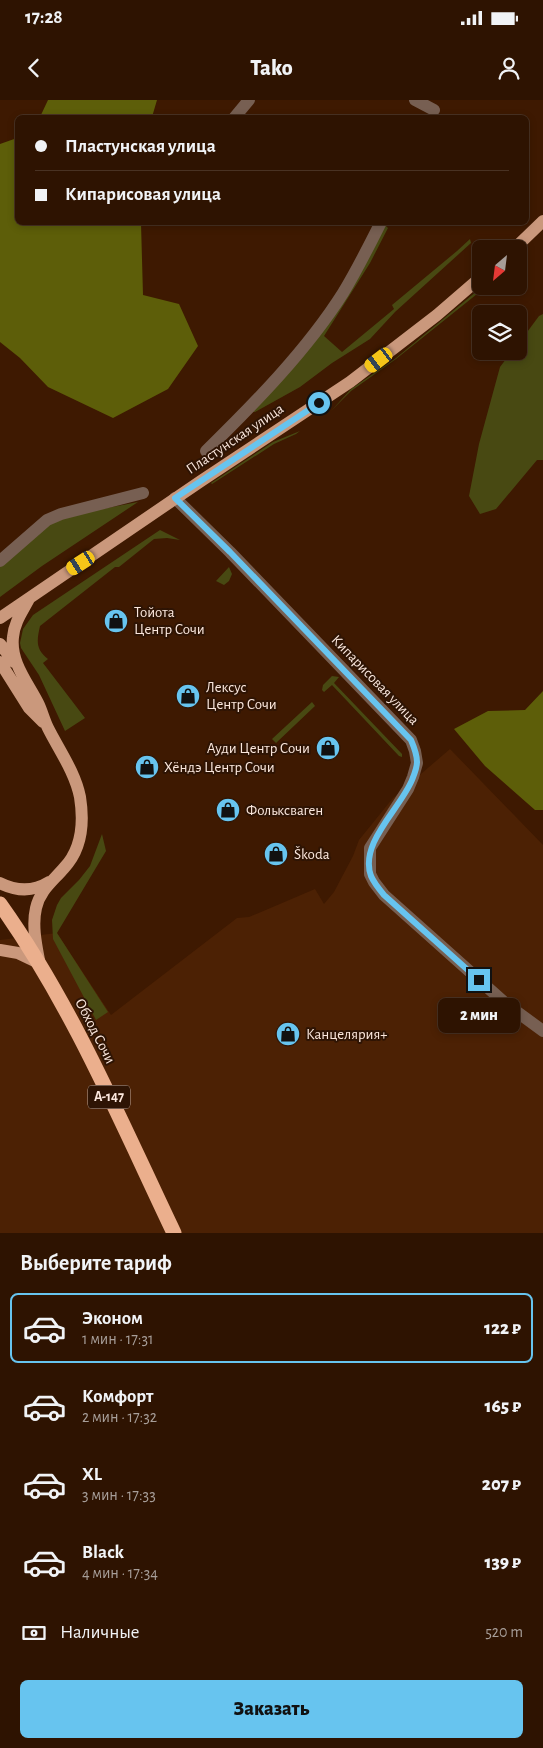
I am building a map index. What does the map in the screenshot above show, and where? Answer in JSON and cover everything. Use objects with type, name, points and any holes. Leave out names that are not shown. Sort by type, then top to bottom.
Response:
[{"type":"highway","name":"Обход Сочи","points":[[0,904],[39,963],[91,1060],[174,1233]]},
{"type":"main road","points":[[524,240],[543,222]]},
{"type":"main road","name":"Пластунская улица","points":[[0,618],[175,498],[350,382],[437,315],[472,285]]},
{"type":"main road","name":"А-147","points":[[8,669],[15,625],[32,596]]},
{"type":"main road","name":"А-147","points":[[0,644],[8,669]]},
{"type":"main road","name":"А-147","points":[[0,662],[39,705],[80,795],[82,826],[80,840],[74,855],[44,890],[36,907],[35,933],[39,963]]},
{"type":"main road","name":"А-147","points":[[0,883],[23,890],[35,888],[53,879]]},
{"type":"main road","points":[[0,950],[18,953],[39,963]]},
{"type":"street","points":[[236,115],[249,100]]},
{"type":"street","points":[[415,100],[435,109]]},
{"type":"street","name":"Пластунская улица","points":[[206,451],[251,407],[319,326],[347,286],[379,225]]},
{"type":"street","points":[[0,561],[47,520],[61,514],[143,493]]},
{"type":"street","name":"Кипарисовая улица","points":[[175,498],[230,552],[411,740],[417,763],[408,789],[370,848],[370,874],[384,895],[490,990],[543,1031]]},
{"type":"shaded area","points":[[48,100],[157,100],[153,115],[41,115]]},
{"type":"shaded area","points":[[15,139],[15,225],[141,225],[143,295],[179,304],[198,346],[168,389],[113,418],[48,387],[20,358],[0,342],[0,144]]},
{"type":"shaded area","points":[[385,225],[388,228],[370,263],[324,336],[342,352],[394,309],[392,305],[470,239],[471,243],[395,312],[370,339],[332,363],[300,387],[253,412]]},
{"type":"shaded area","points":[[472,295],[476,295],[396,359],[351,391],[331,411],[351,389],[396,358]]},
{"type":"shaded area","points":[[543,314],[543,460],[537,460],[496,509],[480,514],[469,496],[479,444],[500,367],[505,360],[527,360],[527,332],[539,316]]},
{"type":"shaded area","points":[[300,431],[274,444],[211,483],[273,442]]},
{"type":"shaded area","points":[[138,502],[42,566],[0,597],[0,565],[42,528],[66,516]]},
{"type":"shaded area","points":[[160,530],[180,540],[154,539],[40,626],[38,644],[41,652],[48,659],[43,663],[85,718],[65,731],[39,675],[21,648],[20,643],[23,629],[33,615]]},
{"type":"shaded area","points":[[229,567],[232,574],[229,581],[224,585],[216,581]]},
{"type":"shaded area","points":[[332,676],[339,677],[334,683],[402,754],[402,757],[332,685],[324,692],[322,690],[323,685]]},
{"type":"shaded area","points":[[543,691],[543,810],[535,810],[485,766],[454,729],[488,711],[525,710]]},
{"type":"shaded area","points":[[312,702],[315,706],[276,743],[272,739]]},
{"type":"shaded area","points":[[450,749],[543,845],[543,1233],[0,1233],[0,940],[57,933],[111,1015],[237,918],[249,917],[315,889],[324,904],[334,892],[353,856],[359,840],[393,798]]},
{"type":"shaded area","points":[[102,834],[106,851],[57,933],[108,1012],[96,1020],[53,939],[52,920],[61,898],[90,866]]},
{"type":"place","name":"Тойота Центр Сочи","points":[[116,621]]},
{"type":"place","name":"Лексус Центр Сочи","points":[[188,696]]},
{"type":"place","name":"Ауди Центр Сочи","points":[[328,748]]},
{"type":"place","name":"Хёндэ Центр Сочи","points":[[147,767]]},
{"type":"place","name":"Фольксваген","points":[[228,810]]},
{"type":"place","name":"Škoda","points":[[276,854]]},
{"type":"place","name":"Канцелярия+","points":[[288,1034]]},
{"type":"route","points":[[319,403],[175,498],[230,552],[411,740],[417,763],[413,777],[408,789],[370,848],[370,874],[384,895],[479,980]]}]
